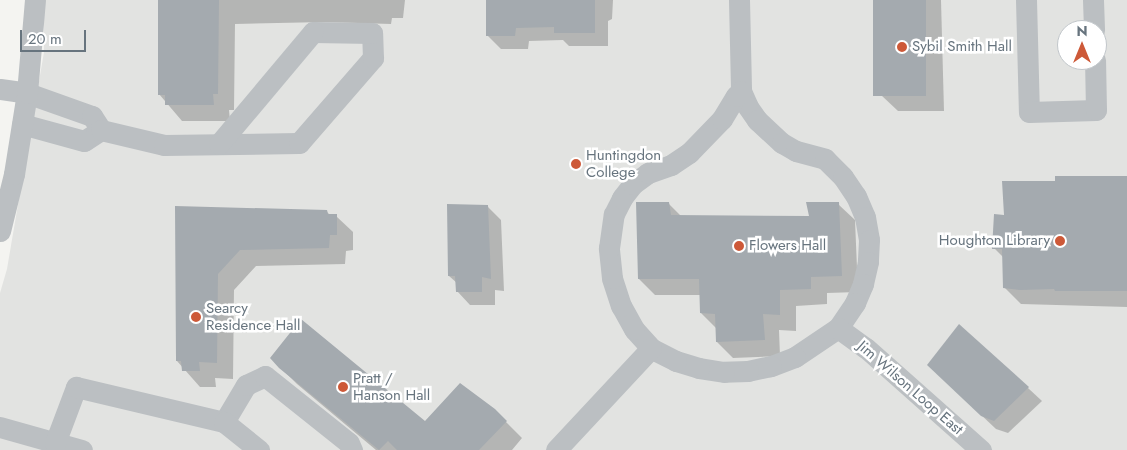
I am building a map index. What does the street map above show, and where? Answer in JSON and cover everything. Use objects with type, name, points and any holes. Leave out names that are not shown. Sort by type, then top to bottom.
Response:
[{"type":"street","points":[[0,230],[14,174],[28,93],[35,0]]},
{"type":"street","points":[[739,0],[741,92],[757,120],[769,132],[796,151],[825,159],[843,177],[856,196],[869,240],[868,262],[858,296],[838,328],[795,358],[772,366],[748,371],[724,372],[699,368],[676,361],[651,348],[634,329],[621,306],[612,278],[610,248],[614,214],[622,198],[633,184],[648,173],[671,165],[689,153],[722,119],[736,96],[741,92]]},
{"type":"street","points":[[1026,0],[1029,112],[1096,110],[1095,70]]},
{"type":"street","points":[[1093,0],[1094,20]]},
{"type":"street","points":[[0,89],[28,93],[92,116],[101,130],[164,146],[299,143],[373,58],[372,33],[313,32],[219,144]]},
{"type":"street","points":[[22,124],[84,141],[101,130]]},
{"type":"street","name":"Jim Wilson Loop East","points":[[838,328],[866,348],[981,450]]},
{"type":"street","points":[[556,450],[651,348]]},
{"type":"street","points":[[224,422],[246,385],[265,376],[349,443],[352,450]]},
{"type":"street","points":[[55,442],[76,387],[224,422],[259,450]]},
{"type":"street","points":[[0,428],[82,450]]},
{"type":"shaded area","name":"Huntingdon College","points":[[44,0],[1127,0],[1127,450],[0,450],[0,293],[7,269],[44,52]]},
{"type":"building","points":[[158,0],[219,0],[218,94],[213,94],[214,105],[165,105],[165,95],[158,95]]},
{"type":"building","points":[[486,0],[595,0],[595,33],[554,33],[554,27],[516,28],[515,36],[486,36]]},
{"type":"building","name":"Sybil Smith Hall","points":[[873,0],[926,0],[926,96],[873,96]]},
{"type":"building","name":"Houghton Library","points":[[1055,176],[1127,176],[1127,291],[1055,291],[1054,289],[1020,290],[1003,288],[1002,249],[992,249],[994,214],[1004,215],[1002,181],[1055,181]]},
{"type":"building","name":"Flowers Hall","points":[[636,202],[669,202],[671,215],[809,216],[806,202],[839,202],[842,276],[811,277],[811,289],[780,290],[780,315],[763,314],[765,340],[716,342],[715,314],[700,313],[699,279],[638,279]]},
{"type":"building","points":[[447,204],[488,205],[491,279],[482,277],[482,292],[456,292],[455,276],[448,276]]},
{"type":"building","name":"Searcy Residence Hall","points":[[175,206],[327,210],[328,214],[337,214],[337,235],[330,235],[329,248],[240,250],[218,274],[217,363],[199,362],[200,371],[182,371],[181,361],[176,361]]},
{"type":"building","name":"Pratt / Hanson Hall","points":[[301,319],[425,421],[460,383],[495,409],[507,421],[479,450],[397,450],[388,441],[379,450],[279,368],[270,358]]},
{"type":"building","points":[[959,324],[1029,387],[994,421],[981,416],[927,365]]},
{"type":"place","name":"Sybil Smith Hall","points":[[902,47]]},
{"type":"place","name":"Huntingdon College","points":[[576,164]]},
{"type":"place","name":"Houghton Library","points":[[1060,241]]},
{"type":"place","name":"Flowers Hall","points":[[739,246]]},
{"type":"place","name":"Searcy Residence Hall","points":[[196,317]]},
{"type":"place","name":"Pratt / Hanson Hall","points":[[343,387]]}]
